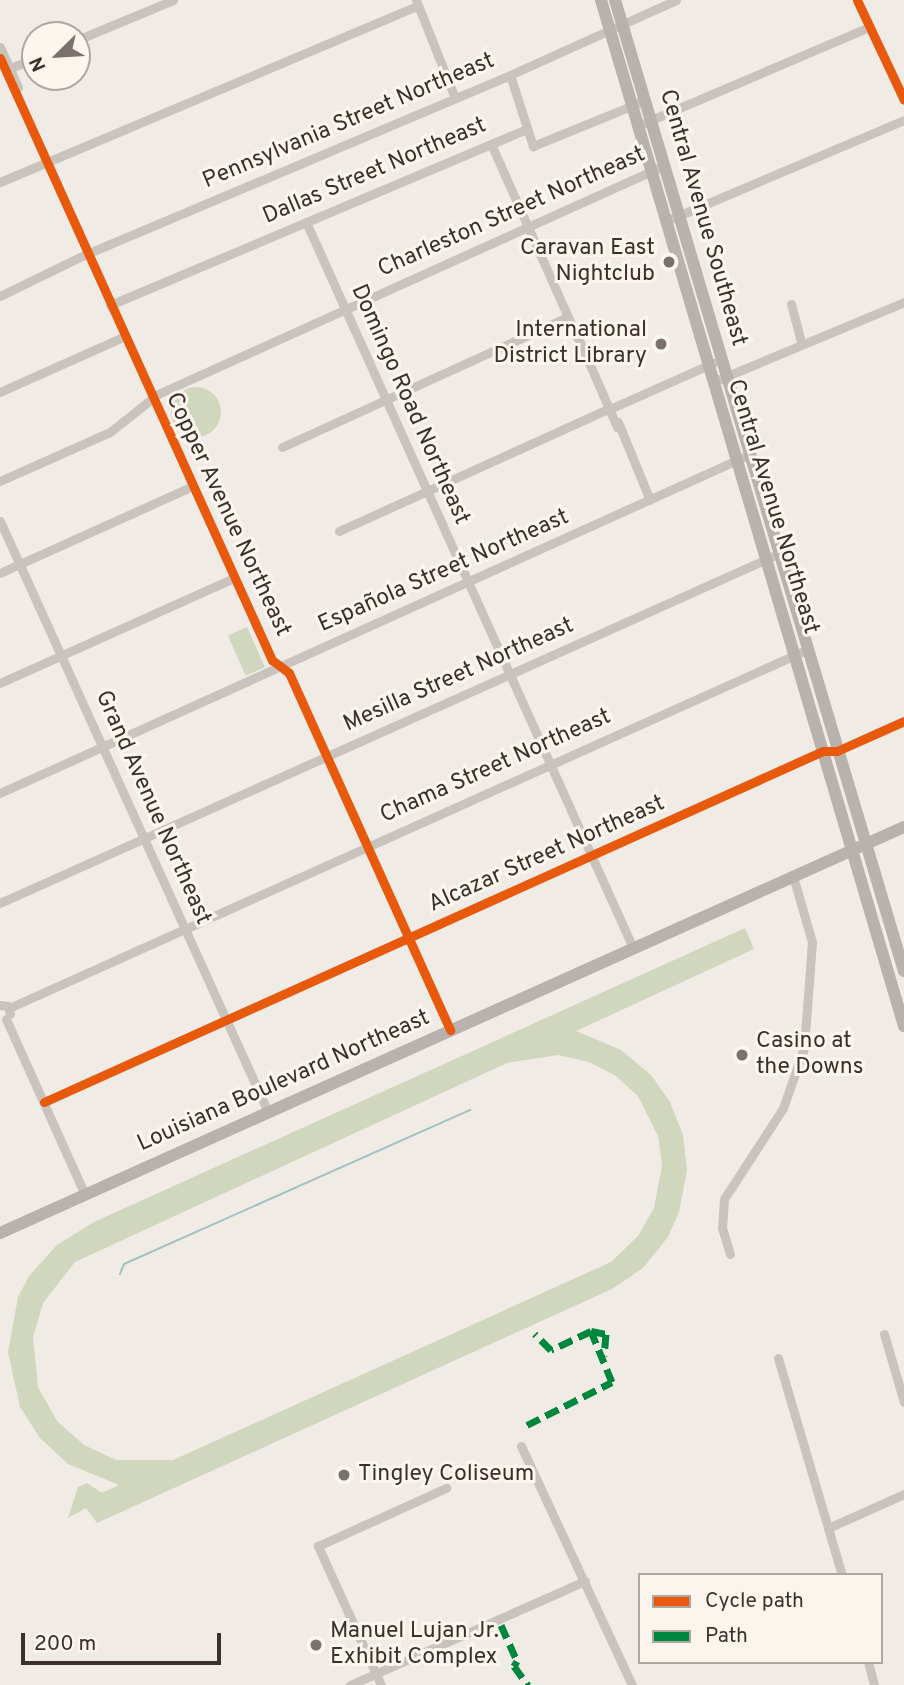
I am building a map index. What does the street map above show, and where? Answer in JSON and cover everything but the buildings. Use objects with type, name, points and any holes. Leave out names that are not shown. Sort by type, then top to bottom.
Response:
[{"type":"main road","name":"Central Avenue Northeast","points":[[601,0],[904,1026]]},
{"type":"main road","name":"Central Avenue Southeast","points":[[615,0],[904,971]]},
{"type":"main road","name":"Louisiana Boulevard Northeast","points":[[0,1233],[904,827]]},
{"type":"street","points":[[91,34],[173,0]]},
{"type":"street","points":[[0,181],[415,3],[429,0]]},
{"type":"street","name":"Pennsylvania Street Northeast","points":[[0,296],[87,254],[610,32],[622,23],[676,0]]},
{"type":"street","points":[[415,3],[455,98]]},
{"type":"street","points":[[861,3],[869,27],[901,86],[904,100]]},
{"type":"street","points":[[637,126],[869,27]]},
{"type":"street","name":"Copper Avenue Northeast","points":[[0,47],[5,70]]},
{"type":"street","name":"Copper Avenue Northeast","points":[[0,58],[18,93],[123,337],[234,578],[279,667],[289,673],[450,1030]]},
{"type":"street","points":[[510,75],[533,146],[646,100]]},
{"type":"street","points":[[666,222],[904,120]]},
{"type":"street","name":"Dallas Street Northeast","points":[[110,305],[526,129]]},
{"type":"street","points":[[491,144],[650,500]]},
{"type":"street","name":"Charleston Street Northeast","points":[[0,481],[110,432],[152,397],[666,165]]},
{"type":"street","name":"Domingo Road Northeast","points":[[306,222],[633,948]]},
{"type":"street","points":[[557,293],[565,318],[577,337]]},
{"type":"street","points":[[713,382],[904,302]]},
{"type":"street","points":[[791,304],[802,345]]},
{"type":"street","points":[[282,447],[565,318]]},
{"type":"street","points":[[0,392],[123,337]]},
{"type":"street","points":[[339,531],[722,359]]},
{"type":"street","name":"Española Street Northeast","points":[[0,793],[750,454]]},
{"type":"street","points":[[0,573],[193,486]]},
{"type":"street","name":"Grand Avenue Northeast","points":[[0,520],[268,1112]]},
{"type":"street","name":"Mesilla Street Northeast","points":[[0,902],[780,553]]},
{"type":"street","points":[[0,683],[234,578]]},
{"type":"street","name":"Chama Street Northeast","points":[[5,1006],[185,929],[808,649]]},
{"type":"street","points":[[838,751],[904,721]]},
{"type":"street","name":"Alcazar Street Northeast","points":[[44,1102],[823,751],[838,751]]},
{"type":"street","points":[[730,1254],[722,1228],[724,1199],[779,1117],[804,1048],[812,942],[793,876]]},
{"type":"street","points":[[5,1006],[3,1019],[44,1102],[85,1195]]},
{"type":"street","points":[[884,1334],[904,1402]]},
{"type":"street","points":[[778,1358],[841,1573]]},
{"type":"street","points":[[522,1446],[631,1684]]},
{"type":"street","points":[[381,1685],[318,1546],[446,1488]]},
{"type":"street","points":[[828,1528],[904,1494]]},
{"type":"street","points":[[350,1685],[585,1581]]},
{"type":"street","points":[[869,1664],[874,1685]]},
{"type":"green space","points":[[196,387],[214,394],[221,412],[214,430],[196,437],[178,430],[171,412],[178,394]]},
{"type":"green space","points":[[247,627],[265,667],[246,676],[228,636]]},
{"type":"green space","points":[[745,928],[754,949],[576,1031],[621,1050],[651,1075],[670,1102],[683,1135],[687,1170],[679,1212],[668,1237],[643,1268],[612,1289],[97,1523],[86,1508],[68,1518],[78,1487],[87,1483],[102,1493],[119,1485],[68,1464],[40,1438],[20,1407],[8,1352],[18,1297],[29,1276],[57,1245],[94,1222]],"holes":[[[558,1055],[589,1062],[616,1076],[638,1096],[658,1136],[662,1165],[654,1208],[638,1236],[611,1262],[173,1460],[116,1460],[84,1445],[57,1421],[38,1387],[33,1337],[43,1303],[75,1262],[507,1063]]]},
{"type":"waterway","points":[[120,1274],[124,1264],[470,1110]]},
{"type":"marked path","points":[[591,1331],[606,1334],[604,1356]]},
{"type":"marked path","points":[[527,1425],[612,1382],[591,1331],[551,1350],[535,1334]]},
{"type":"marked path","points":[[501,1625],[517,1661],[514,1666],[528,1685]]},
{"type":"cycle path","points":[[857,0],[904,100]]},
{"type":"cycle path","points":[[0,58],[272,660],[289,673],[450,1030]]},
{"type":"cycle path","points":[[44,1102],[823,751],[837,751],[904,721]]},
{"type":"place","name":"Caravan East Nightclub","points":[[669,262]]},
{"type":"place","name":"International District Library","points":[[661,344]]},
{"type":"place","name":"Casino at the Downs","points":[[742,1055]]},
{"type":"place","name":"Tingley Coliseum","points":[[344,1475]]},
{"type":"place","name":"Manuel Lujan Jr. Exhibit Complex","points":[[316,1645]]}]
